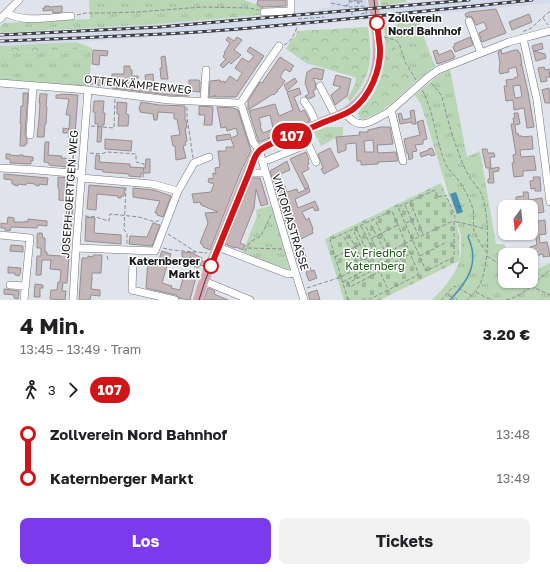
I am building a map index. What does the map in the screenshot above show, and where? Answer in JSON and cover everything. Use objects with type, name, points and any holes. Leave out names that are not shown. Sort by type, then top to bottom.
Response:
[{"type":"main road","points":[[198,300],[204,281],[247,173],[259,150],[264,146],[317,125],[353,108],[364,96],[371,83],[377,63],[378,48],[359,1]]},
{"type":"street","points":[[0,20],[20,0]]},
{"type":"street","points":[[264,12],[291,11],[291,0]]},
{"type":"street","points":[[7,13],[24,19],[71,16]]},
{"type":"street","points":[[469,21],[481,52]]},
{"type":"street","points":[[320,86],[340,115],[355,122],[365,124],[381,117],[391,110],[438,70],[481,52],[550,30]]},
{"type":"street","points":[[523,38],[537,100],[550,202]]},
{"type":"street","points":[[240,104],[279,46]]},
{"type":"street","points":[[204,102],[206,70]]},
{"type":"street","name":"OTTENKÄMPERWEG","points":[[0,83],[88,90],[169,100],[240,104]]},
{"type":"street","points":[[30,135],[33,86]]},
{"type":"street","name":"JOSEPH-OERTGEN-WEG","points":[[73,300],[88,90]]},
{"type":"street","points":[[304,101],[317,125]]},
{"type":"street","name":"VIKTORIASTRASSE","points":[[240,104],[253,142],[259,150],[304,300]]},
{"type":"street","points":[[391,110],[403,161]]},
{"type":"street","points":[[302,130],[315,162]]},
{"type":"street","points":[[278,140],[283,154]]},
{"type":"street","points":[[268,160],[307,144]]},
{"type":"street","points":[[76,248],[155,251],[178,190],[194,162],[209,157]]},
{"type":"street","points":[[0,168],[37,170],[160,185],[178,190]]},
{"type":"street","points":[[247,173],[265,173]]},
{"type":"street","points":[[0,235],[30,238],[24,300]]},
{"type":"street","points":[[216,251],[241,256],[288,274],[295,273]]},
{"type":"street","points":[[133,262],[132,290],[175,300]]},
{"type":"street","points":[[204,281],[250,300]]},
{"type":"street","points":[[10,285],[25,286]]},
{"type":"path","points":[[344,6],[359,1]]},
{"type":"path","points":[[359,1],[359,7]]},
{"type":"path","points":[[359,1],[359,7]]},
{"type":"path","points":[[331,3],[350,7],[359,7]]},
{"type":"path","points":[[71,16],[86,13],[137,12],[203,7],[249,8],[264,12]]},
{"type":"path","points":[[366,10],[367,16]]},
{"type":"path","points":[[352,11],[352,18]]},
{"type":"path","points":[[523,38],[524,31],[530,29],[550,11]]},
{"type":"path","points":[[361,14],[366,13]]},
{"type":"path","points":[[298,19],[324,17]]},
{"type":"path","points":[[542,17],[550,30]]},
{"type":"path","points":[[279,46],[287,44],[295,32],[296,26]]},
{"type":"path","points":[[384,37],[395,40],[399,43],[405,62],[426,96],[439,146],[446,166],[460,183],[473,210],[474,231],[487,252]]},
{"type":"path","points":[[427,78],[442,98],[461,160],[481,193],[486,215],[487,252],[484,275],[476,292],[467,300]]},
{"type":"path","points":[[85,126],[114,128],[115,94]]},
{"type":"path","points":[[188,101],[187,117],[194,162]]},
{"type":"path","points":[[83,153],[101,154],[107,152],[136,154],[136,162],[144,164],[142,183]]},
{"type":"path","points":[[126,250],[128,233],[124,230],[127,181]]},
{"type":"path","points":[[435,190],[438,197],[446,195],[454,213],[454,257],[426,271],[398,207],[405,204],[435,190]]},
{"type":"path","points":[[410,202],[424,234]]},
{"type":"path","points":[[405,204],[419,237]]},
{"type":"path","points":[[241,256],[248,248],[250,242],[261,236],[270,217],[276,209]]},
{"type":"path","points":[[348,300],[330,240],[392,211],[418,275],[368,300]]},
{"type":"path","points":[[78,216],[96,217],[110,221],[110,214],[139,217],[155,222],[168,217]]},
{"type":"path","points":[[405,223],[416,218]]},
{"type":"path","points":[[381,256],[453,220],[455,222],[466,223],[474,227],[487,230]]},
{"type":"path","points":[[376,222],[390,251]]},
{"type":"path","points":[[361,225],[375,254]]},
{"type":"path","points":[[371,225],[386,254]]},
{"type":"path","points":[[372,238],[398,225]]},
{"type":"path","points":[[366,227],[378,253],[381,256]]},
{"type":"path","points":[[356,228],[371,257]]},
{"type":"path","points":[[163,230],[196,252]]},
{"type":"path","points":[[354,232],[372,267]]},
{"type":"path","points":[[349,235],[362,260]]},
{"type":"path","points":[[344,237],[358,262],[378,253]]},
{"type":"path","points":[[335,257],[363,242]]},
{"type":"path","points":[[420,256],[447,242]]},
{"type":"path","points":[[156,247],[208,253],[216,251]]},
{"type":"path","points":[[248,248],[282,250],[288,248]]},
{"type":"path","points":[[348,283],[409,250]]},
{"type":"path","points":[[347,280],[350,287],[410,254]]},
{"type":"path","points":[[486,255],[498,263]]},
{"type":"path","points":[[343,282],[372,267],[377,266],[381,256]]},
{"type":"path","points":[[301,290],[341,277],[369,262]]},
{"type":"path","points":[[377,266],[389,290]]},
{"type":"path","points":[[538,280],[550,270]]},
{"type":"path","points":[[442,300],[454,286],[471,296]]},
{"type":"path","points":[[506,300],[519,296],[529,288]]},
{"type":"path","points":[[535,288],[550,295]]},
{"type":"path","points":[[476,292],[493,300]]},
{"type":"path","points":[[448,294],[453,300],[455,298],[457,300]]},
{"type":"shaded area","points":[[330,0],[366,0],[367,7],[442,0],[550,0],[550,3],[416,16],[403,19],[387,16],[284,28],[0,46],[0,33],[157,24],[281,14],[319,10],[322,8],[331,7]]},
{"type":"green space","points":[[89,0],[244,0],[265,8],[261,15],[157,24],[0,33],[0,26],[4,23],[90,19]]},
{"type":"green space","points":[[380,0],[406,0],[407,2],[381,6]]},
{"type":"green space","points":[[416,16],[435,66],[415,82],[406,66],[400,61],[396,48],[394,26],[403,19]]},
{"type":"green space","points":[[384,26],[394,26],[396,48],[400,61],[406,66],[415,82],[397,99],[376,114],[362,119],[359,117],[358,113],[377,88],[383,71],[385,53]]},
{"type":"green space","points":[[368,27],[370,59],[368,71],[350,102],[347,98],[352,91],[356,78],[306,63],[286,49],[292,39],[296,37],[297,31]]},
{"type":"green space","points":[[76,42],[92,48],[2,53],[0,58],[0,46]]},
{"type":"green space","points":[[92,48],[89,87],[0,80],[0,58],[2,53]]},
{"type":"green space","points":[[450,69],[467,157],[480,151],[496,244],[504,244],[506,248],[498,248],[498,288],[538,288],[538,269],[550,263],[550,300],[432,300],[446,285],[455,271],[460,256],[461,246],[461,235],[421,104],[415,95],[440,74]]},
{"type":"green space","points":[[327,127],[343,127],[343,135],[321,146],[314,132]]},
{"type":"green space","name":"Ev. Friedhof Katernberg","points":[[441,183],[457,224],[459,238],[459,261],[380,300],[344,300],[325,239]]},
{"type":"green space","points":[[270,206],[272,208],[290,270],[243,252],[257,216],[256,210]]},
{"type":"water","points":[[456,192],[463,212],[457,214],[450,194]]},
{"type":"building","points":[[258,0],[286,0],[286,6],[261,7],[257,5]]},
{"type":"building","points":[[45,6],[62,6],[62,12],[53,13],[52,10],[43,11]]},
{"type":"building","points":[[496,9],[506,33],[482,42],[479,33],[487,29],[484,22],[476,25],[472,17],[466,17],[465,14],[469,12]]},
{"type":"building","points":[[529,14],[532,22],[512,30],[509,22]]},
{"type":"building","points":[[228,37],[234,41],[237,37],[242,40],[234,50],[241,55],[231,64],[229,62],[223,68],[220,65],[226,59],[223,57],[230,43],[226,40]]},
{"type":"building","points":[[470,37],[473,45],[455,52],[453,47],[455,46],[454,44]]},
{"type":"building","points":[[542,43],[543,49],[534,51],[545,54],[546,58],[536,61],[532,46]]},
{"type":"building","points":[[250,47],[264,56],[236,97],[215,97],[215,95],[214,97],[209,97],[210,81],[220,80],[221,82],[224,81],[225,83],[230,76],[237,81],[242,73],[235,68],[242,58],[249,62],[254,56],[247,51]]},
{"type":"building","points":[[93,50],[108,51],[107,56],[100,55],[99,65],[92,64]]},
{"type":"building","points":[[437,50],[439,55],[451,50],[455,57],[437,64],[433,51]]},
{"type":"building","points":[[501,50],[502,54],[518,50],[520,53],[522,65],[520,65],[522,66],[528,92],[534,127],[527,128],[524,108],[514,110],[513,100],[506,101],[504,86],[507,86],[506,80],[518,77],[516,67],[508,69],[509,72],[500,74],[498,52]],"holes":[[[520,85],[522,97],[515,98],[513,86]]]},
{"type":"building","points":[[165,56],[168,79],[161,79],[161,57]]},
{"type":"building","points":[[280,57],[294,66],[290,72],[285,69],[280,77],[285,81],[274,95],[273,94],[248,110],[248,101],[260,82],[262,83]]},
{"type":"building","points":[[124,66],[130,66],[132,76],[138,76],[138,84],[146,85],[145,75],[153,74],[156,87],[167,88],[167,85],[189,86],[189,80],[198,80],[200,81],[200,92],[189,91],[189,96],[112,88],[112,74],[124,74]]},
{"type":"building","points":[[544,67],[545,70],[549,69],[550,77],[546,77],[547,81],[541,82],[538,68]]},
{"type":"building","points":[[314,68],[324,70],[322,80],[313,78],[316,84],[316,89],[313,91],[315,96],[309,99],[305,96],[309,94],[305,83],[307,72]]},
{"type":"building","points":[[336,75],[351,79],[347,96],[335,105],[331,95],[341,87],[333,85]]},
{"type":"building","points":[[91,78],[105,79],[104,86],[90,84]]},
{"type":"building","points":[[295,78],[297,82],[287,91],[284,85]]},
{"type":"building","points":[[299,88],[301,94],[294,97],[300,112],[304,110],[310,121],[259,142],[249,111],[275,104],[279,116],[293,110],[287,92]],"holes":[[[270,115],[273,128],[263,133],[259,118]]]},
{"type":"building","points":[[549,88],[550,103],[545,103],[542,90]]},
{"type":"building","points":[[23,93],[28,93],[25,135],[27,144],[25,144],[25,146],[20,146],[20,123],[21,106],[23,106]]},
{"type":"building","points":[[40,94],[47,94],[44,137],[37,137]]},
{"type":"building","points":[[56,95],[78,95],[74,147],[68,147],[69,133],[63,133],[63,128],[69,129],[70,115],[66,115],[69,99],[56,98]]},
{"type":"building","points":[[94,101],[104,101],[103,113],[105,113],[104,125],[102,125],[101,142],[97,142],[98,124],[95,124],[95,112],[93,112]]},
{"type":"building","points":[[117,102],[127,103],[126,114],[129,115],[128,126],[118,126],[119,114],[117,114]]},
{"type":"building","points":[[141,102],[159,105],[185,106],[185,120],[187,128],[185,128],[187,141],[185,142],[186,145],[183,146],[186,158],[176,160],[175,146],[173,146],[171,136],[180,135],[177,119],[174,119],[174,113],[158,112],[157,120],[154,120],[153,114],[140,112],[139,109]]},
{"type":"building","points":[[199,106],[213,107],[212,125],[204,125],[205,115],[199,115]]},
{"type":"building","points":[[217,107],[233,108],[238,110],[251,151],[241,171],[210,250],[203,247],[200,243],[208,223],[205,213],[218,212],[201,205],[200,202],[194,203],[192,194],[211,192],[214,184],[208,182],[209,178],[213,179],[213,173],[216,174],[215,168],[220,167],[218,151],[226,151],[226,147],[234,147],[231,139],[217,141],[216,136],[230,134],[231,138],[238,135],[236,128],[227,131],[226,127],[221,128]]},
{"type":"building","points":[[414,110],[416,124],[412,124],[412,122],[400,124],[398,114],[401,113],[403,120],[411,118],[410,111]]},
{"type":"building","points":[[514,113],[518,113],[520,124],[515,125],[516,134],[518,133],[519,136],[522,137],[532,136],[533,149],[520,150],[521,157],[534,156],[536,170],[523,171],[523,176],[514,177],[512,163],[514,163],[513,155],[516,154],[511,124],[514,124]]},
{"type":"building","points":[[423,120],[427,139],[423,140],[423,144],[415,145],[417,151],[412,152],[413,158],[409,160],[404,139],[420,135],[417,122]]},
{"type":"building","points":[[381,127],[390,127],[393,144],[377,145],[378,153],[396,152],[398,161],[361,165],[361,161],[357,161],[356,143],[346,144],[346,150],[338,153],[336,137],[360,135],[359,132],[368,132],[368,130]],"holes":[[[373,140],[374,152],[365,152],[364,141]]]},
{"type":"building","points":[[105,139],[132,141],[131,151],[105,149]]},
{"type":"building","points":[[45,142],[49,142],[48,155],[76,159],[75,168],[49,165],[49,163],[44,162]]},
{"type":"building","points":[[330,148],[339,166],[324,174],[321,169],[323,168],[318,154]]},
{"type":"building","points":[[432,148],[435,155],[431,156],[430,154],[421,157],[420,153]]},
{"type":"building","points":[[482,149],[487,149],[488,153],[494,153],[495,157],[490,157],[491,168],[486,168]]},
{"type":"building","points":[[306,152],[309,160],[309,164],[307,165],[309,169],[302,173],[309,187],[305,189],[290,159]]},
{"type":"building","points":[[6,154],[33,157],[33,161],[31,160],[31,164],[10,163],[10,159],[6,159]]},
{"type":"building","points":[[96,155],[100,156],[99,162],[130,164],[130,167],[145,168],[146,159],[150,159],[150,173],[141,173],[141,177],[129,176],[129,174],[103,172],[103,170],[95,169]]},
{"type":"building","points":[[287,161],[290,170],[278,175],[282,185],[284,184],[287,192],[297,189],[298,193],[309,188],[310,192],[295,199],[298,208],[315,201],[319,210],[315,211],[313,207],[302,212],[306,220],[309,218],[313,233],[293,243],[292,238],[299,236],[294,222],[286,224],[270,171]]},
{"type":"building","points":[[499,167],[499,171],[493,172],[494,183],[488,183],[488,179],[490,179],[489,169]]},
{"type":"building","points":[[4,174],[48,178],[47,185],[39,184],[39,186],[27,183],[26,185],[14,185],[12,184],[12,180],[4,179]]},
{"type":"building","points":[[58,177],[68,178],[68,201],[59,200]]},
{"type":"building","points":[[533,177],[540,177],[541,191],[535,191],[535,188],[531,189],[530,181],[534,180]]},
{"type":"building","points":[[251,178],[260,178],[268,204],[261,206],[256,189],[254,208],[240,243],[245,245],[243,250],[225,244]]},
{"type":"building","points":[[89,185],[125,188],[124,196],[118,198],[118,196],[97,194],[96,210],[87,209]]},
{"type":"building","points":[[133,188],[154,190],[171,196],[163,217],[155,213],[160,201],[133,197]]},
{"type":"building","points":[[523,192],[528,192],[529,200],[516,200],[516,197],[524,196]]},
{"type":"building","points":[[542,198],[544,212],[538,213],[538,200],[529,200]]},
{"type":"building","points":[[67,206],[73,206],[67,283],[63,283],[62,291],[66,291],[65,300],[50,299],[51,290],[57,290],[58,282],[60,282],[61,270],[50,269],[51,260],[42,260],[41,275],[36,275],[37,256],[41,256],[41,248],[37,248],[37,235],[38,233],[42,233],[43,238],[45,238],[45,252],[47,252],[47,255],[61,256],[64,242]]},
{"type":"building","points":[[8,217],[14,218],[14,222],[28,222],[28,219],[47,221],[47,226],[38,225],[37,228],[11,227],[10,231],[5,230],[5,228],[1,228],[1,223],[7,224]]},
{"type":"building","points":[[86,217],[95,218],[94,233],[121,235],[121,244],[85,241]]},
{"type":"building","points":[[545,220],[546,234],[539,235],[540,243],[547,242],[550,256],[543,257],[543,254],[538,255],[538,248],[530,248],[537,245],[538,221]]},
{"type":"building","points":[[153,223],[160,225],[152,246],[129,244],[130,236],[147,237]]},
{"type":"building","points":[[302,244],[309,267],[311,271],[314,270],[317,278],[309,281],[305,266],[300,267],[295,253],[300,252],[298,245]]},
{"type":"building","points":[[11,245],[23,246],[23,252],[10,251]]},
{"type":"building","points":[[162,251],[171,254],[162,283],[172,286],[171,288],[180,290],[184,274],[196,277],[190,300],[146,288],[148,261],[158,262]]},
{"type":"building","points":[[182,252],[194,253],[202,258],[201,260],[205,262],[203,266],[200,265],[198,268],[189,264],[192,258],[182,257]]},
{"type":"building","points":[[93,255],[102,255],[101,273],[92,273],[91,289],[100,290],[100,296],[91,295],[90,300],[79,300],[82,258],[88,258],[88,256],[93,257]]},
{"type":"building","points":[[8,267],[21,268],[19,276],[15,275],[15,273],[8,273]]},
{"type":"building","points":[[35,284],[43,285],[43,288],[40,288],[40,297],[34,297]]},
{"type":"building","points":[[208,288],[215,291],[214,294],[228,300],[204,300]]},
{"type":"building","points":[[4,289],[19,291],[18,299],[14,298],[14,295],[4,294]]},
{"type":"building","points":[[317,290],[320,300],[310,300],[308,293]]},
{"type":"waterway","points":[[450,300],[467,279],[470,271],[473,255],[468,237],[469,235]]},
{"type":"tram line","points":[[199,300],[205,281],[257,154],[262,148],[346,113],[364,98],[373,82],[379,58],[380,48],[374,0]]},
{"type":"tram line","name":"107","points":[[211,266],[259,151],[264,147],[346,113],[364,98],[373,82],[377,70],[380,48],[377,23]]},
{"type":"railway","points":[[0,35],[160,27],[469,0]]},
{"type":"railway","points":[[0,41],[132,36],[252,28],[532,0]]},
{"type":"place","name":"Zollverein Nord Bahnhof","points":[[377,23]]},
{"type":"place","name":"Katernberger Markt","points":[[211,266]]}]
